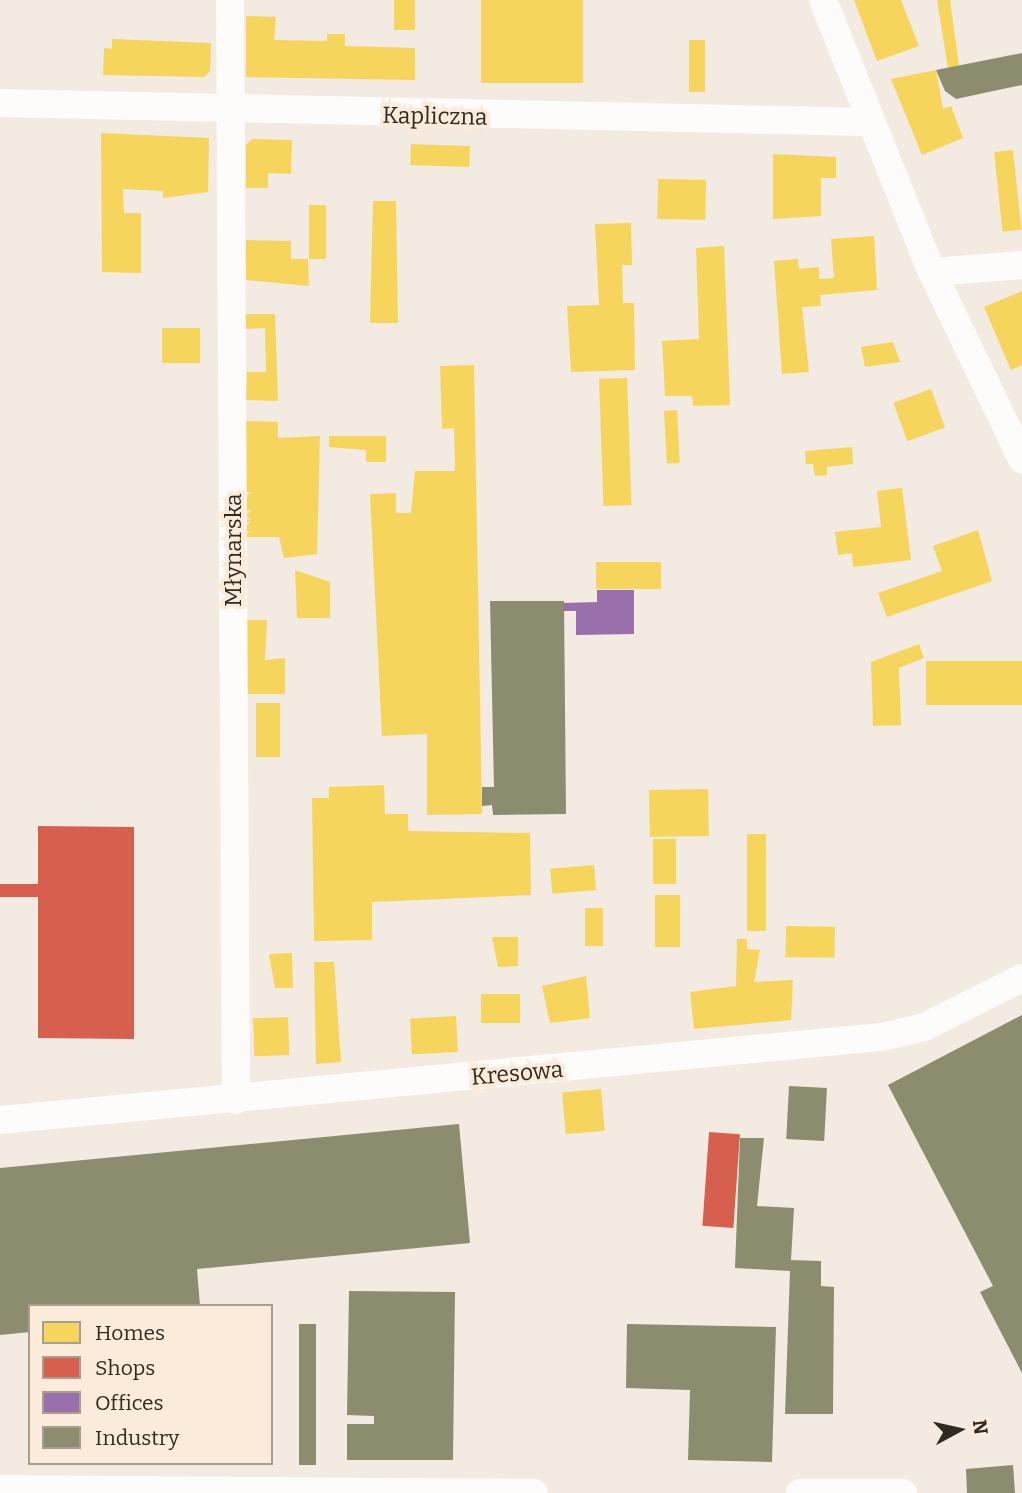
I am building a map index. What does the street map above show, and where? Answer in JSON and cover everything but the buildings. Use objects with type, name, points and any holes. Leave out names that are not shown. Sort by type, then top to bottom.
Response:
[{"type":"street","name":"Młynarska","points":[[230,0],[236,1100]]},
{"type":"street","points":[[823,0],[869,122],[932,272],[1022,459]]},
{"type":"street","name":"Kapliczna","points":[[0,103],[869,122]]},
{"type":"street","points":[[932,272],[1022,265]]},
{"type":"street","name":"Kresowa","points":[[0,1120],[236,1100],[903,1034],[1022,978]]},
{"type":"street","points":[[0,1489],[534,1493]]},
{"type":"street","points":[[800,1493],[902,1493]]}]
